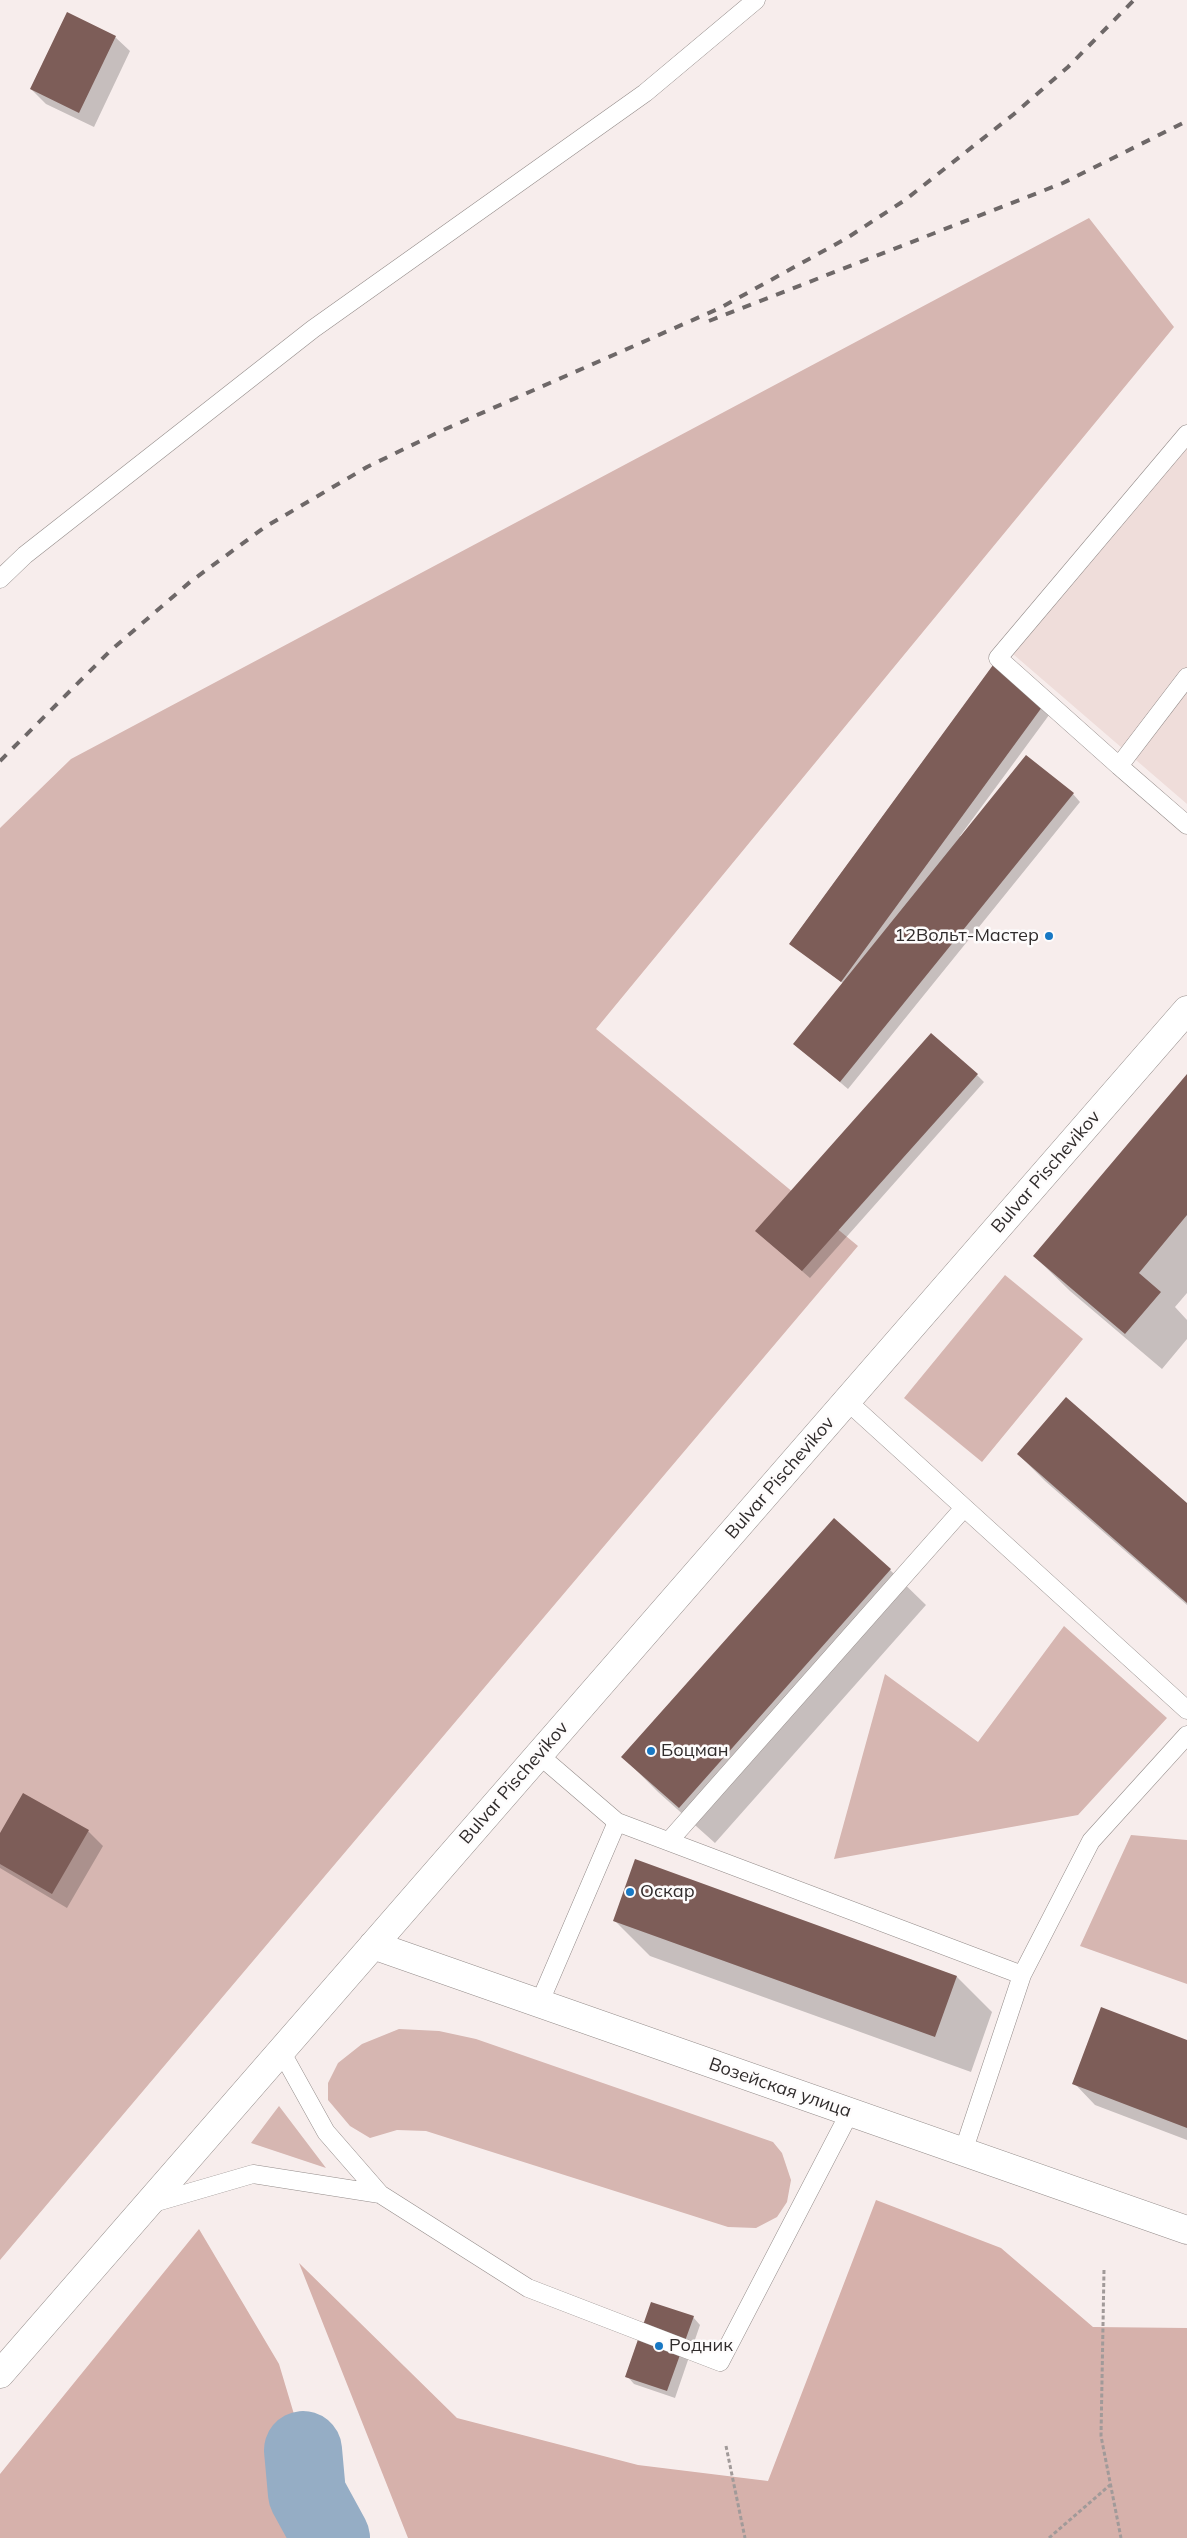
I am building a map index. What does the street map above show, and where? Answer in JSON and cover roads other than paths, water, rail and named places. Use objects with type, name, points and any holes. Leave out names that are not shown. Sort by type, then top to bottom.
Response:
[{"type":"main road","name":"Bulvar Pischevikov","points":[[0,2374],[1187,1010]]},
{"type":"main road","name":"Возейская улица","points":[[373,1945],[1187,2230]]},
{"type":"lane","points":[[0,579],[25,555],[306,335],[645,93],[756,0]]},
{"type":"lane","points":[[1187,434],[998,658],[1187,825]]},
{"type":"lane","points":[[1119,766],[1187,677]]},
{"type":"lane","points":[[847,1401],[963,1509],[1187,1710]]},
{"type":"lane","points":[[670,1841],[963,1509]]},
{"type":"lane","points":[[963,2152],[1022,1975],[1091,1842],[1187,1734]]},
{"type":"lane","points":[[539,1755],[618,1822],[1022,1975]]},
{"type":"lane","points":[[539,2004],[618,1822]]},
{"type":"lane","points":[[281,2051],[326,2132],[380,2194],[528,2288],[720,2362],[850,2112]]},
{"type":"lane","points":[[147,2205],[252,2174],[380,2194]]},
{"type":"waterway","points":[[303,2450],[307,2494],[331,2538]]},
{"type":"railway","points":[[0,761],[110,651],[190,582],[265,527],[367,467],[441,431],[720,308],[847,238],[905,200],[1014,114],[1068,67],[1134,0]]},
{"type":"railway","points":[[709,321],[1063,183],[1187,121]]},
{"type":"place","name":"12Вольт-Мастер","points":[[1049,936]]},
{"type":"place","name":"Боцман","points":[[651,1751]]},
{"type":"place","name":"Оскар","points":[[630,1892]]},
{"type":"place","name":"Родник","points":[[659,2346]]}]
